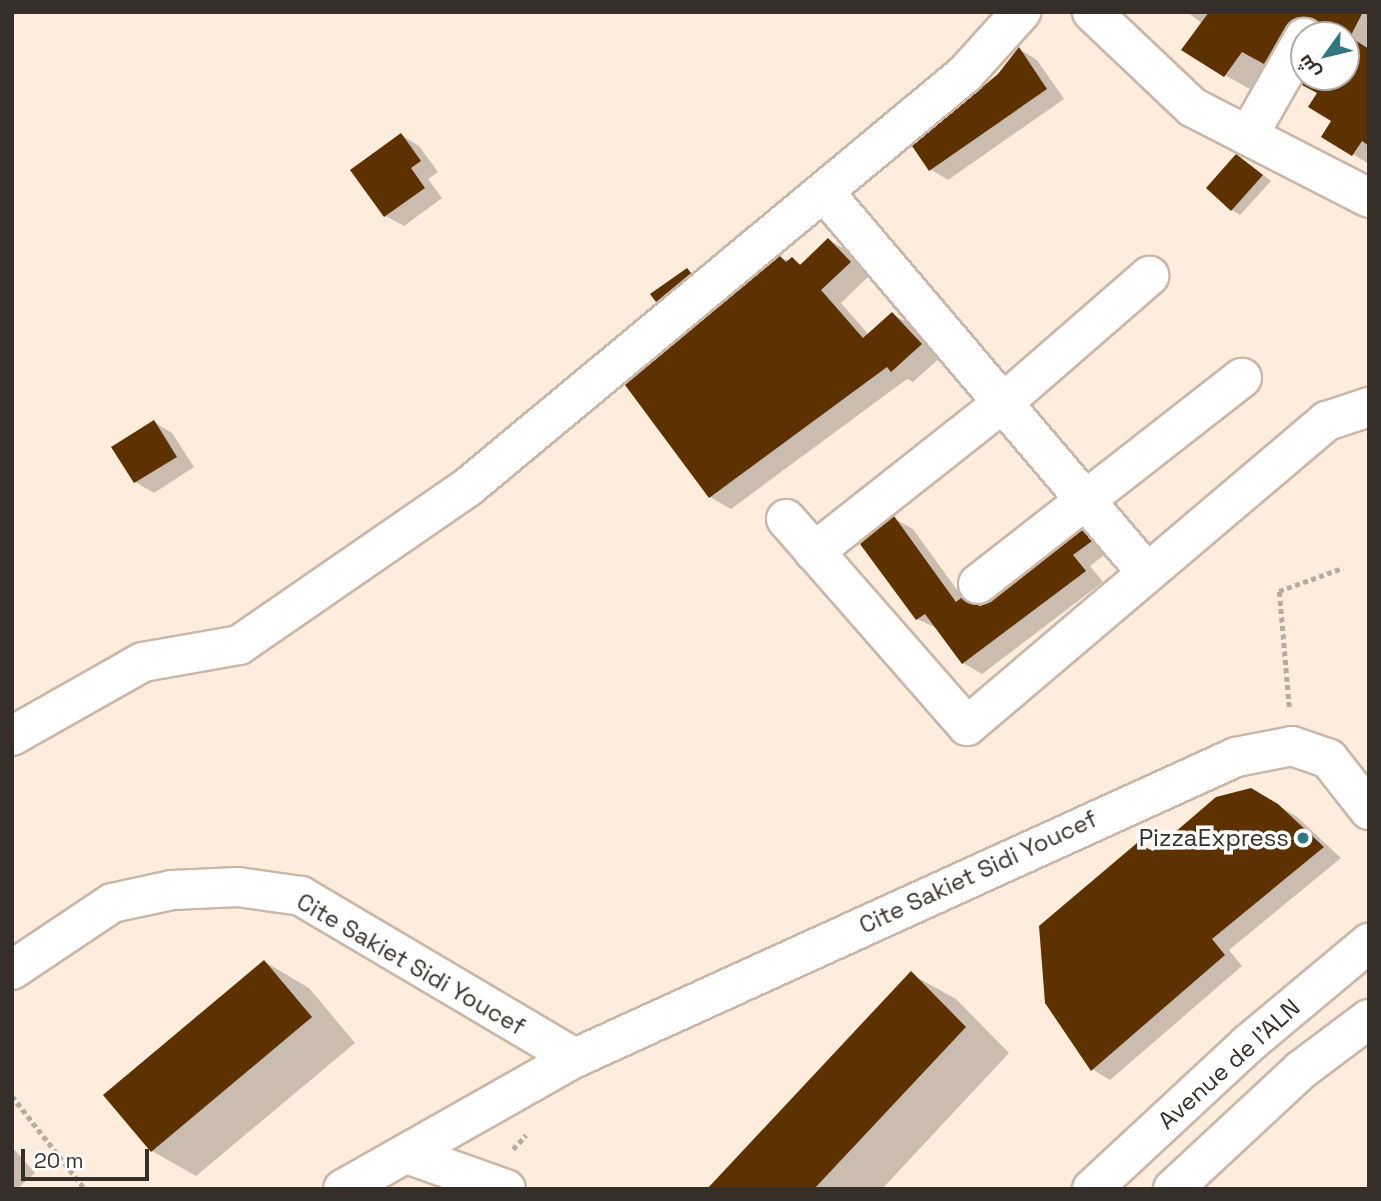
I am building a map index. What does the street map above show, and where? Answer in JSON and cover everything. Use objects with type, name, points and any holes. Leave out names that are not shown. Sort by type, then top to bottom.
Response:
[{"type":"street","points":[[12,736],[143,662],[239,646],[468,487],[965,74],[1021,12]]},
{"type":"street","points":[[1092,12],[1192,107],[1369,198]]},
{"type":"street","points":[[1248,136],[1290,62]]},
{"type":"street","points":[[824,192],[1147,573]]},
{"type":"street","points":[[814,552],[1003,403],[1149,276]]},
{"type":"street","points":[[978,584],[1242,378]]},
{"type":"street","points":[[786,519],[967,726],[1327,422],[1369,407]]},
{"type":"street","points":[[1292,746],[1369,777]]},
{"type":"street","name":"Cite Sakiet Sidi Youcef","points":[[342,1189],[575,1058],[1186,776],[1236,757],[1292,746]]},
{"type":"street","points":[[1329,759],[1369,810]]},
{"type":"street","name":"Cite Sakiet Sidi Youcef","points":[[12,970],[112,903],[172,890],[238,887],[301,895],[575,1058]]},
{"type":"street","name":"Avenue de l'ALN","points":[[1092,1189],[1248,1044],[1369,943]]},
{"type":"street","points":[[1173,1189],[1301,1070],[1369,1019]]},
{"type":"street","points":[[407,1154],[506,1189]]},
{"type":"path","points":[[1292,746],[1279,591],[1343,568]]},
{"type":"path","points":[[12,1096],[85,1189]]},
{"type":"building","points":[[1209,12],[1363,12],[1358,21],[1294,19],[1290,21],[1264,64],[1242,52],[1224,77],[1181,50]]},
{"type":"building","points":[[1360,43],[1369,49],[1369,146],[1362,141],[1352,156],[1321,137],[1331,121],[1308,107],[1317,93],[1313,91],[1360,91]]},
{"type":"building","points":[[1019,47],[1047,89],[929,171],[912,146],[998,74]]},
{"type":"building","points":[[401,133],[421,161],[411,168],[425,188],[384,217],[350,170]]},
{"type":"building","points":[[1236,154],[1263,175],[1231,211],[1206,188]]},
{"type":"building","points":[[828,238],[851,262],[821,290],[863,338],[892,312],[922,344],[891,372],[887,367],[709,498],[625,385],[780,256],[786,262],[792,257],[800,265]]},
{"type":"building","points":[[687,268],[691,273],[656,302],[650,294]]},
{"type":"building","points":[[154,420],[177,457],[134,483],[111,447]]},
{"type":"building","points":[[894,516],[956,602],[961,598],[980,606],[991,602],[1082,530],[1092,541],[1073,555],[1086,571],[962,664],[925,614],[916,620],[860,544]]},
{"type":"building","points":[[1251,788],[1278,804],[1324,847],[1212,939],[1225,955],[1091,1071],[1045,1003],[1039,926],[1137,843],[1153,851],[1216,797]]},
{"type":"building","points":[[264,960],[312,1017],[151,1152],[103,1095]]},
{"type":"building","points":[[911,971],[966,1027],[814,1189],[707,1189]]},
{"type":"place","name":"PizzaExpress","points":[[1303,838]]}]
